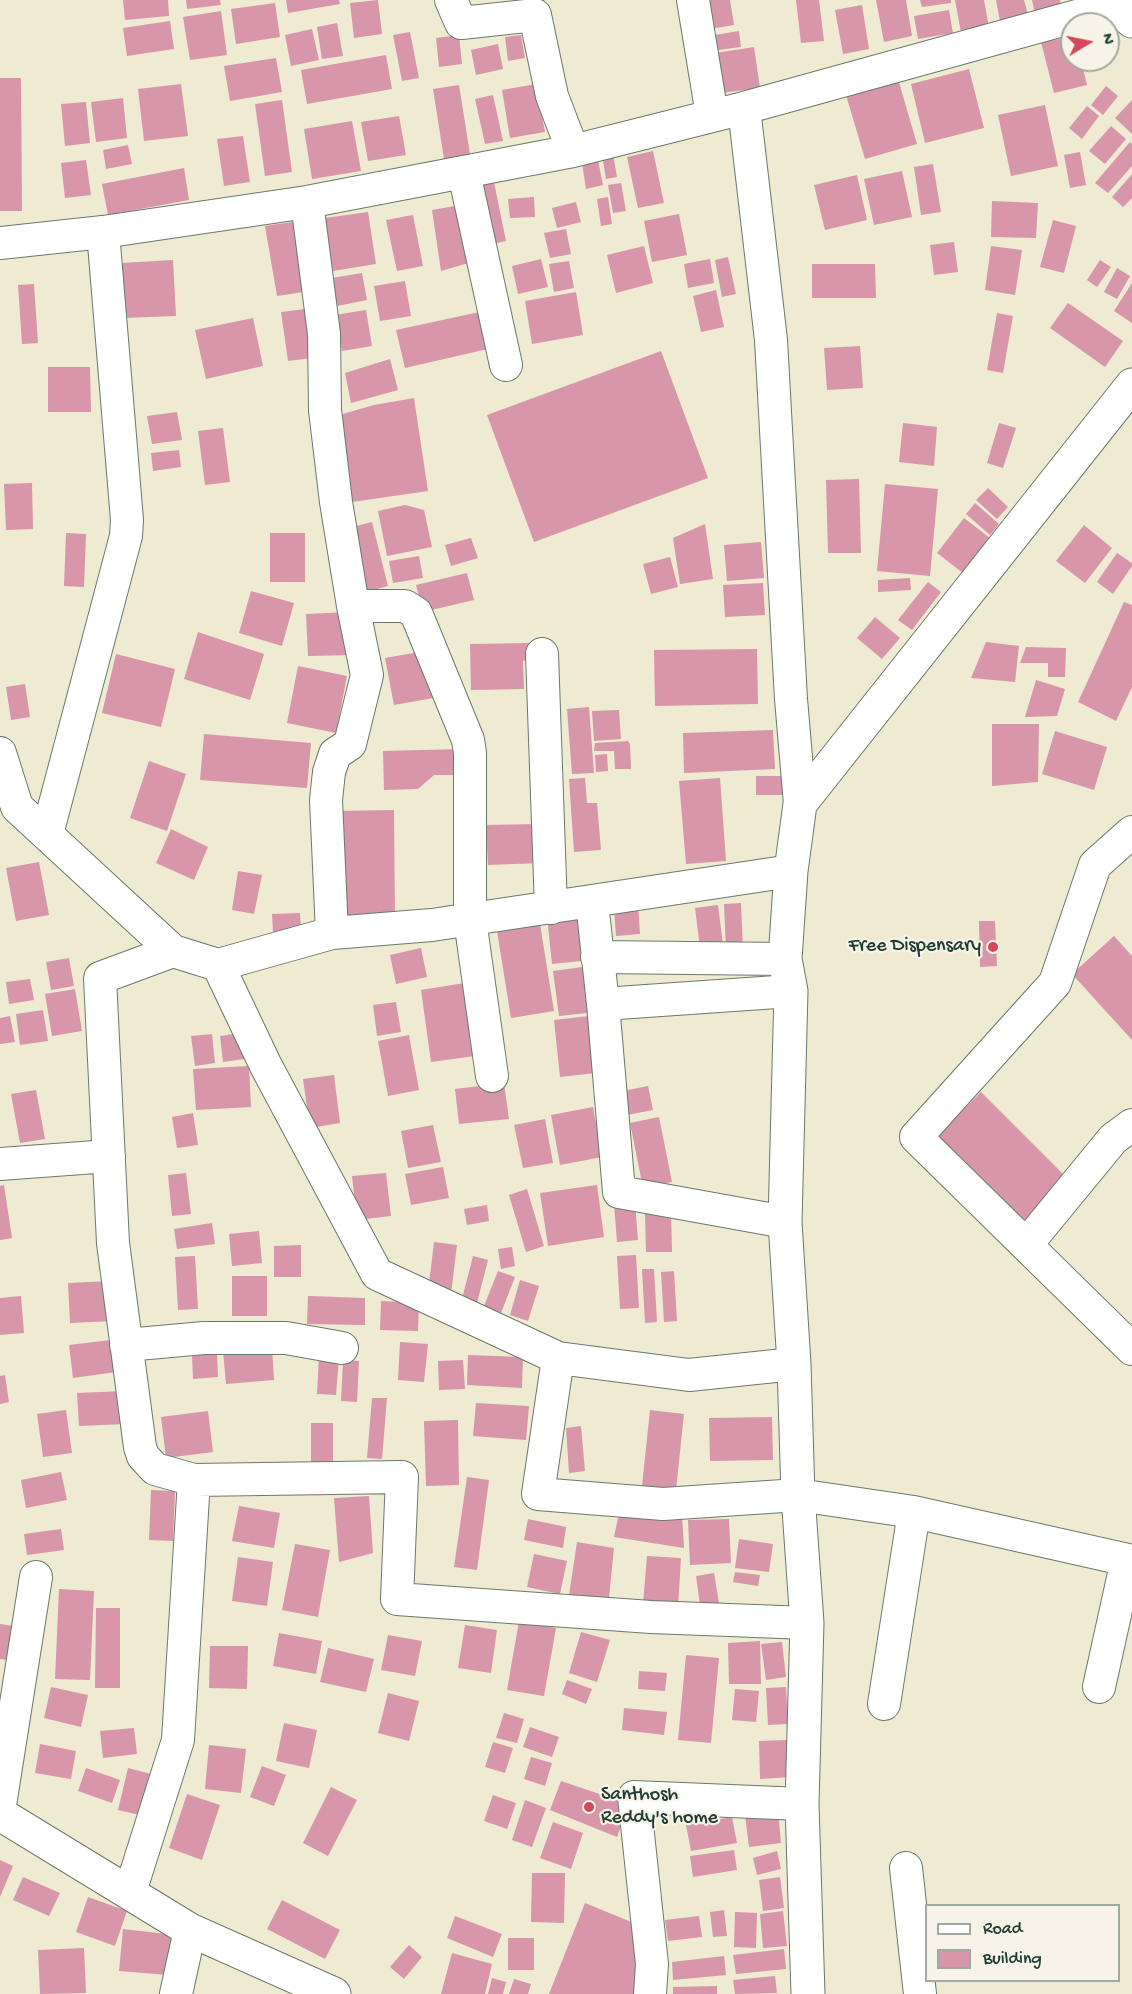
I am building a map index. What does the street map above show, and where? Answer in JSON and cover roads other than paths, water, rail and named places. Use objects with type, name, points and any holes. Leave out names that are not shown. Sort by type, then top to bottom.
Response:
[{"type":"street","points":[[451,0],[461,23],[535,15],[552,96],[573,151]]},
{"type":"street","points":[[693,0],[712,115]]},
{"type":"street","points":[[0,243],[103,232],[307,202],[573,151],[1118,9]]},
{"type":"street","points":[[744,108],[771,340],[791,699],[800,804],[791,871],[785,1222],[795,1364],[798,1495],[807,1623],[802,1804],[808,1994]]},
{"type":"street","points":[[464,173],[507,365]]},
{"type":"street","points":[[307,202],[324,333],[325,410],[336,502],[367,675],[350,744],[335,754],[329,772],[326,800],[332,933]]},
{"type":"street","points":[[47,834],[126,536],[128,520],[103,232]]},
{"type":"street","points":[[800,804],[1132,385]]},
{"type":"street","points":[[353,606],[405,606],[416,613],[468,740],[470,753],[470,920],[492,1076]]},
{"type":"street","points":[[542,654],[551,908]]},
{"type":"street","points":[[0,753],[17,807],[173,951],[218,965],[332,933],[432,926],[791,871]]},
{"type":"street","points":[[1132,832],[1095,865],[1055,983],[916,1137],[1132,1349]]},
{"type":"street","points":[[592,902],[620,1192],[785,1222]]},
{"type":"street","points":[[173,951],[100,978],[113,1243],[142,1456],[155,1469],[194,1480],[402,1477],[396,1599],[651,1617],[807,1623]]},
{"type":"street","points":[[597,957],[788,975]]},
{"type":"street","points":[[218,965],[266,1066],[376,1274],[558,1358],[689,1375],[795,1364]]},
{"type":"street","points":[[603,1004],[788,975]]},
{"type":"street","points":[[1026,1245],[1113,1139],[1132,1125]]},
{"type":"street","points":[[0,1164],[109,1156]]},
{"type":"street","points":[[126,1345],[204,1338],[286,1338],[342,1348]]},
{"type":"street","points":[[558,1358],[538,1494],[663,1504],[798,1495],[914,1512],[1129,1561],[1099,1687]]},
{"type":"street","points":[[130,1892],[178,1740],[194,1480]]},
{"type":"street","points":[[884,1704],[914,1512]]},
{"type":"street","points":[[0,1805],[36,1576]]},
{"type":"street","points":[[650,1994],[652,1964],[634,1797],[802,1804]]},
{"type":"street","points":[[0,1814],[190,1930],[334,1994]]},
{"type":"street","points":[[906,1868],[920,1994]]},
{"type":"street","points":[[176,1994],[190,1930]]},
{"type":"place","name":"Free Dispensary","points":[[993,947]]},
{"type":"place","name":"Santhosh Reddy's home","points":[[589,1807]]}]
